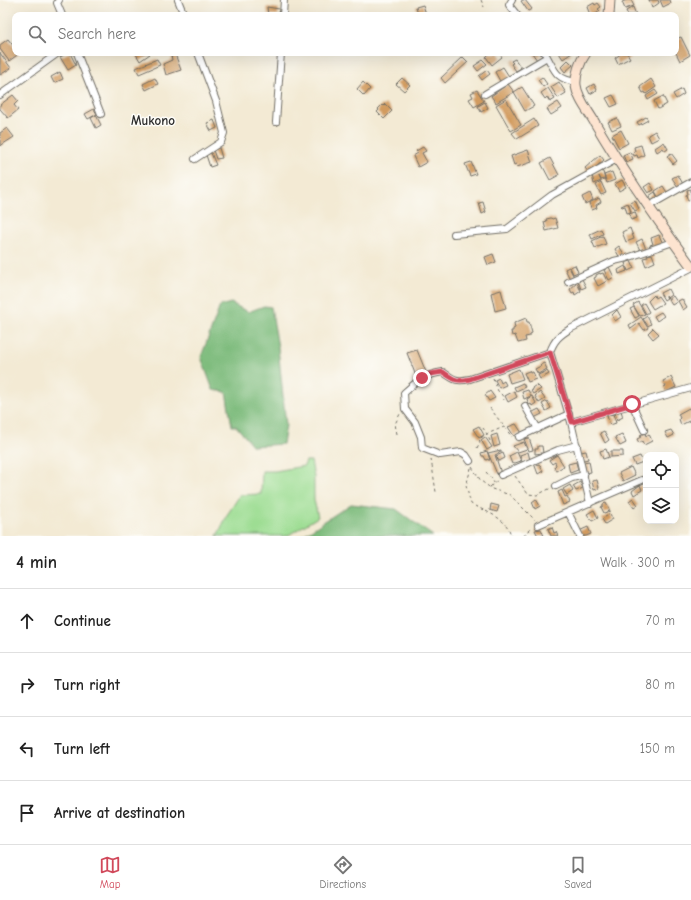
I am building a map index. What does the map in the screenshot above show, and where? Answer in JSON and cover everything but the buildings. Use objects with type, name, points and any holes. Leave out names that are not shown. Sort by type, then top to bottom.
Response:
[{"type":"street","points":[[59,0],[57,3],[61,12]]},
{"type":"street","points":[[178,0],[183,12]]},
{"type":"street","points":[[283,12],[284,0]]},
{"type":"street","points":[[512,0],[509,5],[515,12]]},
{"type":"street","points":[[609,12],[610,0]]},
{"type":"street","points":[[0,95],[54,56]]},
{"type":"street","points":[[78,56],[101,114]]},
{"type":"street","points":[[195,159],[221,142],[224,133],[216,101],[199,56]]},
{"type":"street","points":[[276,122],[280,56]]},
{"type":"street","points":[[485,94],[544,56]]},
{"type":"street","points":[[547,56],[558,77],[566,81],[576,82]]},
{"type":"street","points":[[584,56],[576,82],[580,96],[617,159],[691,267],[559,335],[552,345],[550,352],[572,422],[590,503]]},
{"type":"street","points":[[454,234],[507,229],[552,195],[617,159]]},
{"type":"street","points":[[649,206],[691,182]]},
{"type":"street","points":[[568,282],[614,261],[673,242]]},
{"type":"street","points":[[470,461],[466,455],[461,452],[440,456],[430,453],[422,448],[421,436],[415,422],[405,409],[404,393],[415,382],[430,374],[443,372],[455,380],[461,381],[550,352]]},
{"type":"street","points":[[572,422],[691,388]]},
{"type":"street","points":[[632,404],[644,430]]},
{"type":"street","points":[[525,406],[538,429]]},
{"type":"street","points":[[519,437],[569,414]]},
{"type":"street","points":[[501,475],[558,450],[577,445]]},
{"type":"street","points":[[556,486],[572,478],[584,475]]},
{"type":"street","points":[[538,525],[642,480]]},
{"type":"street","points":[[568,512],[580,536]]},
{"type":"path","points":[[481,0],[484,7]]},
{"type":"path","points":[[491,372],[498,391],[504,400]]},
{"type":"path","points":[[490,408],[513,438],[519,437]]},
{"type":"path","points":[[397,434],[395,424],[400,412],[405,409]]},
{"type":"path","points":[[477,448],[480,442],[479,439],[505,427]]},
{"type":"path","points":[[483,428],[490,441]]},
{"type":"path","points":[[430,453],[436,492]]},
{"type":"path","points":[[470,461],[481,481],[492,489],[510,495],[524,508],[538,525],[528,531],[524,536]]},
{"type":"path","points":[[470,461],[471,468],[466,486],[472,504],[504,522],[510,529],[511,536]]},
{"type":"path","points":[[511,470],[528,494],[537,494],[556,486]]},
{"type":"path","points":[[486,472],[494,483]]},
{"type":"path","points":[[490,487],[500,478],[501,475]]},
{"type":"green space","points":[[231,303],[248,312],[264,306],[271,307],[278,347],[286,425],[283,444],[253,446],[236,426],[232,426],[226,392],[213,390],[201,357],[220,306]]},
{"type":"green space","points":[[306,461],[311,461],[314,477],[314,500],[318,517],[287,536],[217,536],[229,512],[240,495],[261,494],[262,471],[275,471],[304,466]]},
{"type":"green space","points":[[351,504],[396,509],[433,536],[302,536]]},
{"type":"district","name":"Mukono","points":[[153,120]]},
{"type":"route","points":[[422,378],[430,374],[443,372],[455,380],[461,381],[550,352],[572,422],[632,404]]}]
